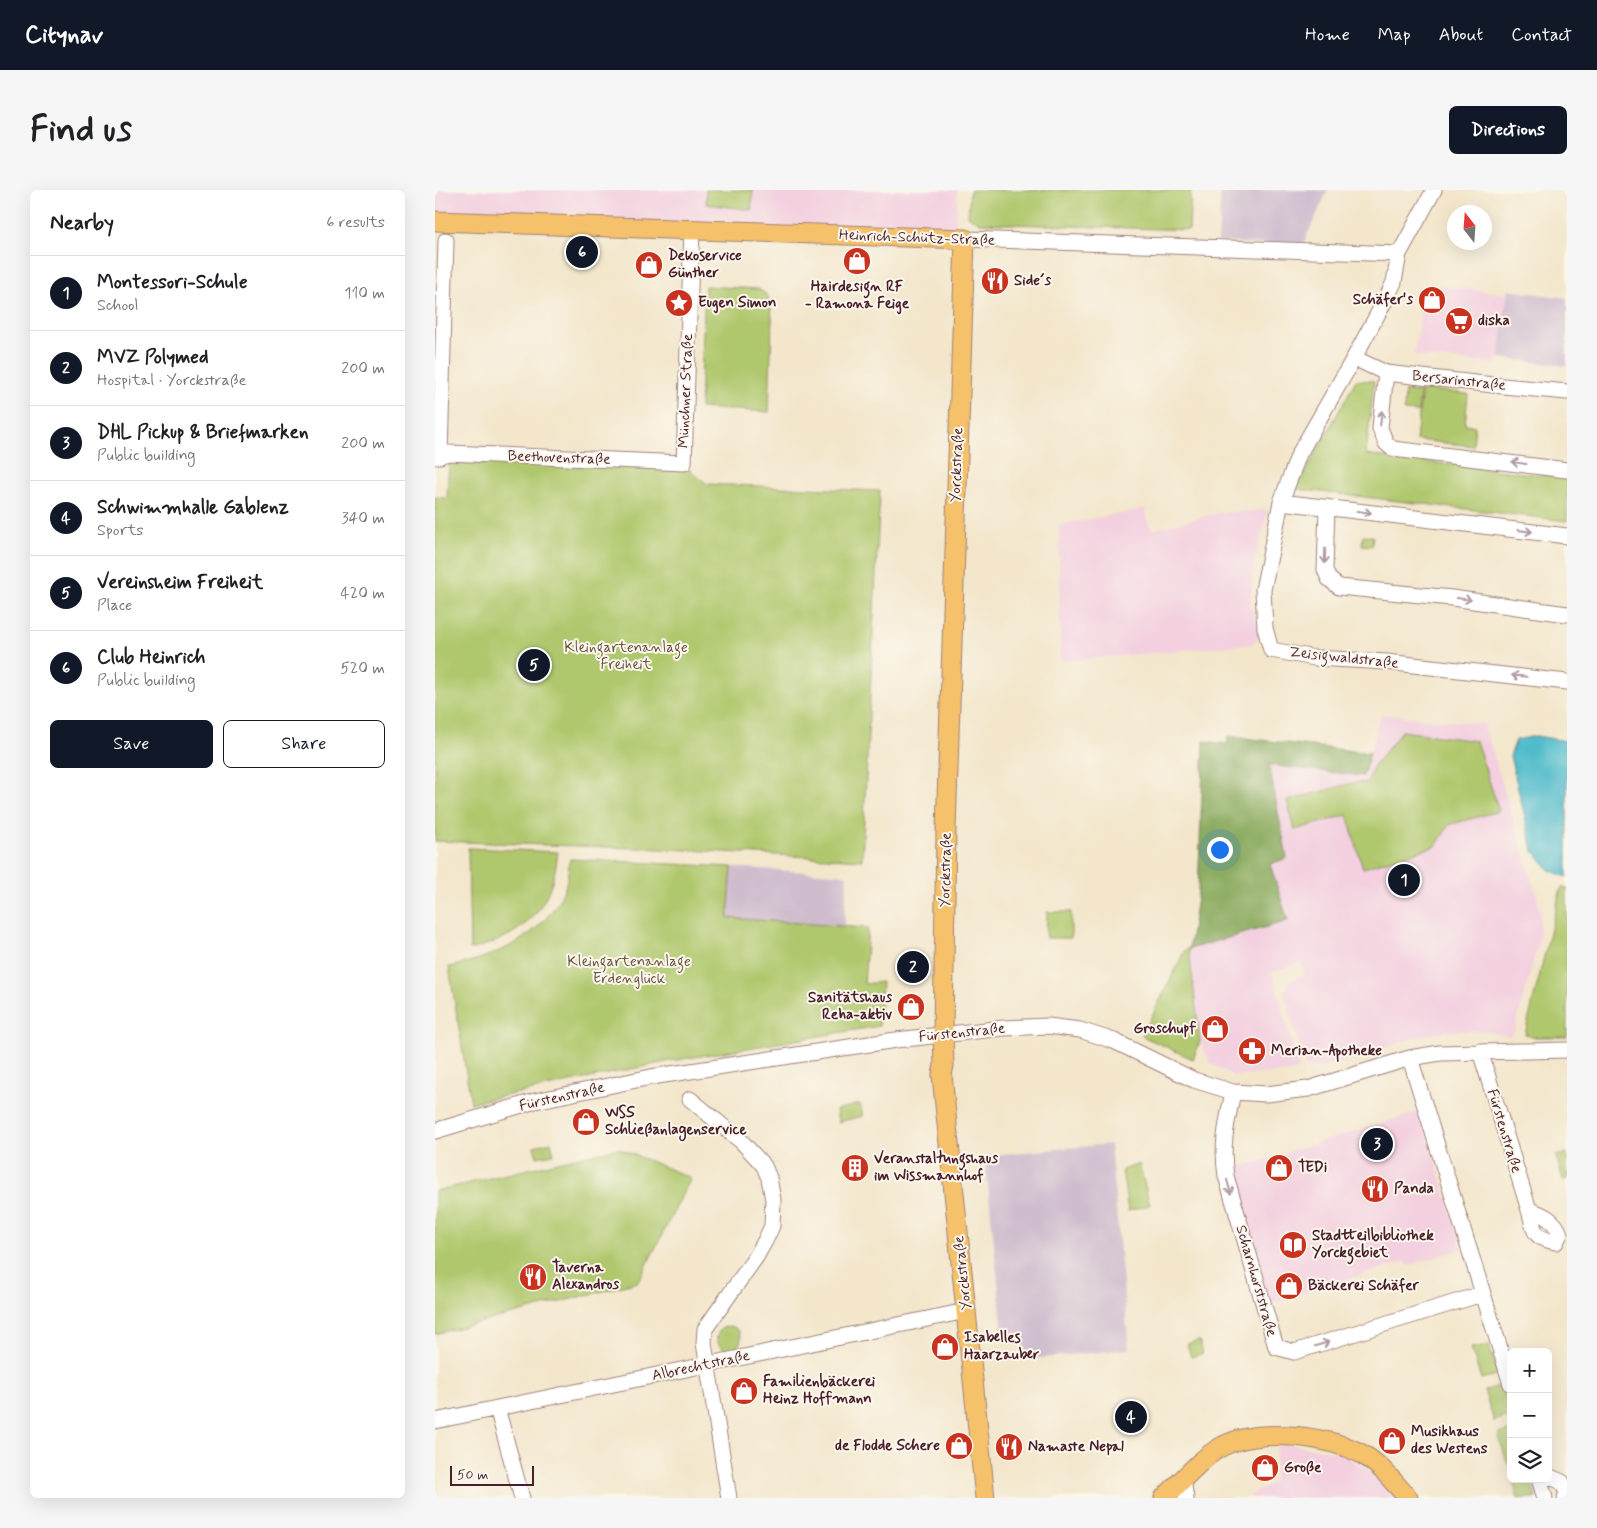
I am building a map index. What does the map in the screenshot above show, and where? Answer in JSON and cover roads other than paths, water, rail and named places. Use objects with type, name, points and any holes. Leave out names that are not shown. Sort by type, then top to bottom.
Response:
[{"type":"main road","name":"Heinrich-Schütz-Straße","points":[[435,221],[965,239]]},
{"type":"main road","name":"Yorckstraße","points":[[965,239],[947,811],[944,1065],[942,1075],[985,1498]]},
{"type":"main road","points":[[1164,1498],[1184,1489],[1207,1456],[1221,1447],[1235,1440],[1277,1436],[1335,1443],[1351,1449],[1365,1456],[1385,1473],[1409,1498]]},
{"type":"street","name":"Zeisigwaldstraße","points":[[1434,190],[1399,254],[1394,282],[1354,358],[1299,454],[1281,502],[1263,590],[1265,628],[1271,650],[1315,658],[1386,662],[1567,682]]},
{"type":"street","name":"Münchner Straße","points":[[684,463],[692,229]]},
{"type":"street","name":"Heinrich-Schütz-Straße","points":[[965,239],[1399,254]]},
{"type":"street","points":[[437,457],[446,240]]},
{"type":"street","name":"Bersarinstraße","points":[[1354,358],[1387,373],[1567,392]]},
{"type":"street","points":[[1387,373],[1380,428],[1386,443],[1393,449],[1567,470]]},
{"type":"street","name":"Beethovenstraße","points":[[437,457],[448,453],[684,463]]},
{"type":"street","points":[[1281,502],[1567,536]]},
{"type":"street","points":[[1327,508],[1325,570],[1329,579],[1339,587],[1452,598],[1567,614]]},
{"type":"street","name":"Fürstenstraße","points":[[435,1131],[535,1101],[651,1077],[896,1040],[1004,1028],[1048,1026],[1080,1030],[1114,1040],[1194,1080],[1233,1092],[1266,1094],[1308,1089],[1410,1058],[1440,1053],[1567,1050]]},
{"type":"street","name":"Fürstenstraße","points":[[1480,1051],[1529,1210]]},
{"type":"street","points":[[1410,1058],[1507,1372]]},
{"type":"street","name":"Scharnhorststraße","points":[[1233,1092],[1224,1139],[1223,1155],[1226,1176],[1276,1347],[1294,1352],[1482,1294]]},
{"type":"street","points":[[690,1099],[742,1142],[764,1166],[769,1178],[773,1200],[772,1226],[765,1241],[756,1257],[705,1329],[704,1343],[729,1498]]},
{"type":"street","name":"Albrechtstraße","points":[[435,1421],[966,1311]]},
{"type":"street","points":[[497,1408],[522,1498]]},
{"type":"street","points":[[1552,1478],[1562,1482],[1567,1493],[1565,1498]]},
{"type":"street","points":[[1540,1483],[1545,1498]]},
{"type":"water","points":[[1536,736],[1567,741],[1567,877],[1549,870],[1533,850],[1510,756],[1516,740]]},
{"type":"place","name":"Club Heinrich","points":[[582,252]]},
{"type":"place","name":"Hairdesign RF - Ramona Feige","points":[[857,261]]},
{"type":"place","name":"Dekoservice Günther","points":[[649,265]]},
{"type":"place","name":"Side´s","points":[[995,281]]},
{"type":"place","name":"Schäfer's","points":[[1432,300]]},
{"type":"place","name":"Eugen Simon","points":[[679,303]]},
{"type":"place","name":"diska","points":[[1459,321]]},
{"type":"place","name":"Vereinsheim Freiheit","points":[[534,665]]},
{"type":"place","name":"Montessori-Schule","points":[[1404,880]]},
{"type":"place","name":"MVZ Polymed","points":[[913,967]]},
{"type":"place","name":"Sanitätshaus Reha-aktiv","points":[[911,1007]]},
{"type":"place","name":"Groschupf","points":[[1215,1029]]},
{"type":"place","name":"Merian-Apotheke","points":[[1252,1051]]},
{"type":"place","name":"WSS Schließanlagenservice","points":[[586,1122]]},
{"type":"place","name":"DHL Pickup & Briefmarken","points":[[1377,1144]]},
{"type":"place","name":"Veranstaltungshaus im Wissmannhof","points":[[855,1168]]},
{"type":"place","name":"TEDi","points":[[1279,1168]]},
{"type":"place","name":"Panda","points":[[1375,1189]]},
{"type":"place","name":"Stadtteilbibliothek Yorckgebiet","points":[[1293,1245]]},
{"type":"place","name":"Taverna Alexandros","points":[[533,1277]]},
{"type":"place","name":"Bäckerei Schäfer","points":[[1289,1286]]},
{"type":"place","name":"Isabelles Haarzauber","points":[[945,1347]]},
{"type":"place","name":"Familienbäckerei Heinz Hoffmann","points":[[744,1391]]},
{"type":"place","name":"Schwimmhalle Gablenz","points":[[1131,1417]]},
{"type":"place","name":"Musikhaus des Westens","points":[[1392,1441]]},
{"type":"place","name":"de Flodde Schere","points":[[959,1446]]},
{"type":"place","name":"Namaste Nepal","points":[[1009,1447]]},
{"type":"place","name":"Große","points":[[1265,1468]]},
{"type":"park label","name":"Kleingartenanlage Freiheit","points":[[626,656]]},
{"type":"park label","name":"Kleingartenanlage Erdenglück","points":[[629,970]]}]
